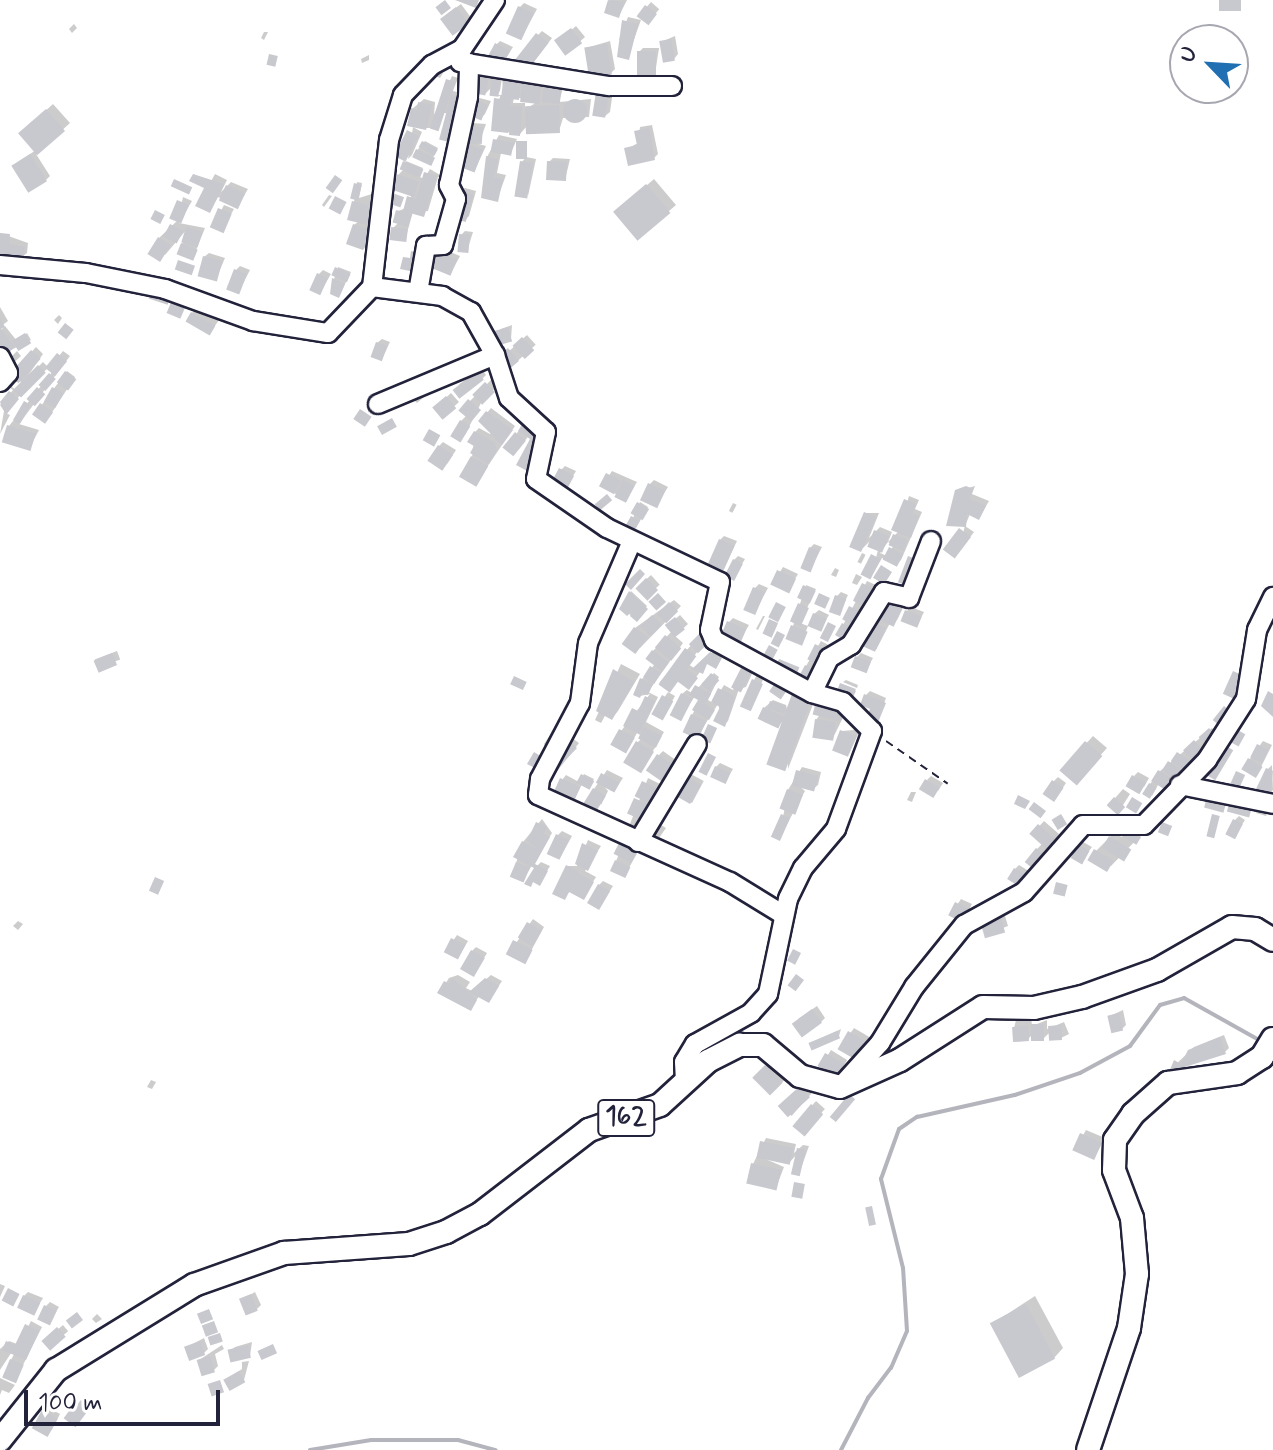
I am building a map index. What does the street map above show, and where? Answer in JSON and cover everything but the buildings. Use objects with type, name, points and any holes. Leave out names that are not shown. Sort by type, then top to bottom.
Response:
[{"type":"main road","points":[[840,1087],[900,1060],[983,1007],[1034,1008],[1082,997],[1157,970],[1232,927],[1255,929],[1273,940]]},
{"type":"main road","points":[[1088,1450],[1129,1328],[1137,1274],[1132,1218],[1114,1170],[1115,1140],[1133,1114],[1168,1083],[1237,1073],[1262,1057],[1273,1039]]},
{"type":"main road","name":"162","points":[[0,1440],[56,1370],[194,1285],[284,1253],[363,1243],[409,1244],[446,1232],[480,1214],[589,1130],[660,1105],[685,1080],[726,1051],[752,1043],[774,1051],[800,1076],[840,1087]]},
{"type":"street","points":[[0,265],[86,273],[165,289],[253,321],[317,334],[337,328],[372,287],[393,122],[408,88],[470,41],[495,0]]},
{"type":"street","points":[[446,59],[609,86],[672,86]]},
{"type":"street","points":[[418,292],[426,246],[443,245],[456,199],[449,185],[468,97],[469,63]]},
{"type":"street","points":[[372,287],[418,292],[455,301],[471,312],[495,355],[509,398],[548,437],[534,472],[536,479],[632,541],[720,582],[712,638],[812,693],[843,702],[872,731],[836,829],[803,868],[782,914],[768,994],[751,1013],[695,1044],[684,1062],[685,1080]]},
{"type":"street","points":[[378,404],[495,355]]},
{"type":"street","points":[[0,357],[8,373],[0,382]]},
{"type":"street","points":[[632,541],[588,643],[580,703],[538,791],[558,808],[730,882],[782,914]]},
{"type":"street","points":[[812,693],[829,658],[851,645],[884,592],[907,598],[911,595],[931,541]]},
{"type":"street","points":[[840,1087],[880,1043],[914,987],[964,925],[1024,892],[1083,825],[1140,827],[1220,743],[1246,699],[1257,630],[1273,597]]},
{"type":"street","points":[[638,842],[697,744]]},
{"type":"street","points":[[1180,785],[1273,804]]},
{"type":"path","points":[[872,731],[948,784]]},
{"type":"waterway","points":[[841,1450],[868,1398],[891,1368],[907,1331],[903,1268],[881,1179],[899,1129],[917,1117],[1015,1095],[1080,1073],[1130,1046],[1160,1005],[1184,998],[1261,1041]]},
{"type":"waterway","points":[[310,1450],[371,1440],[458,1440],[496,1450]]}]
